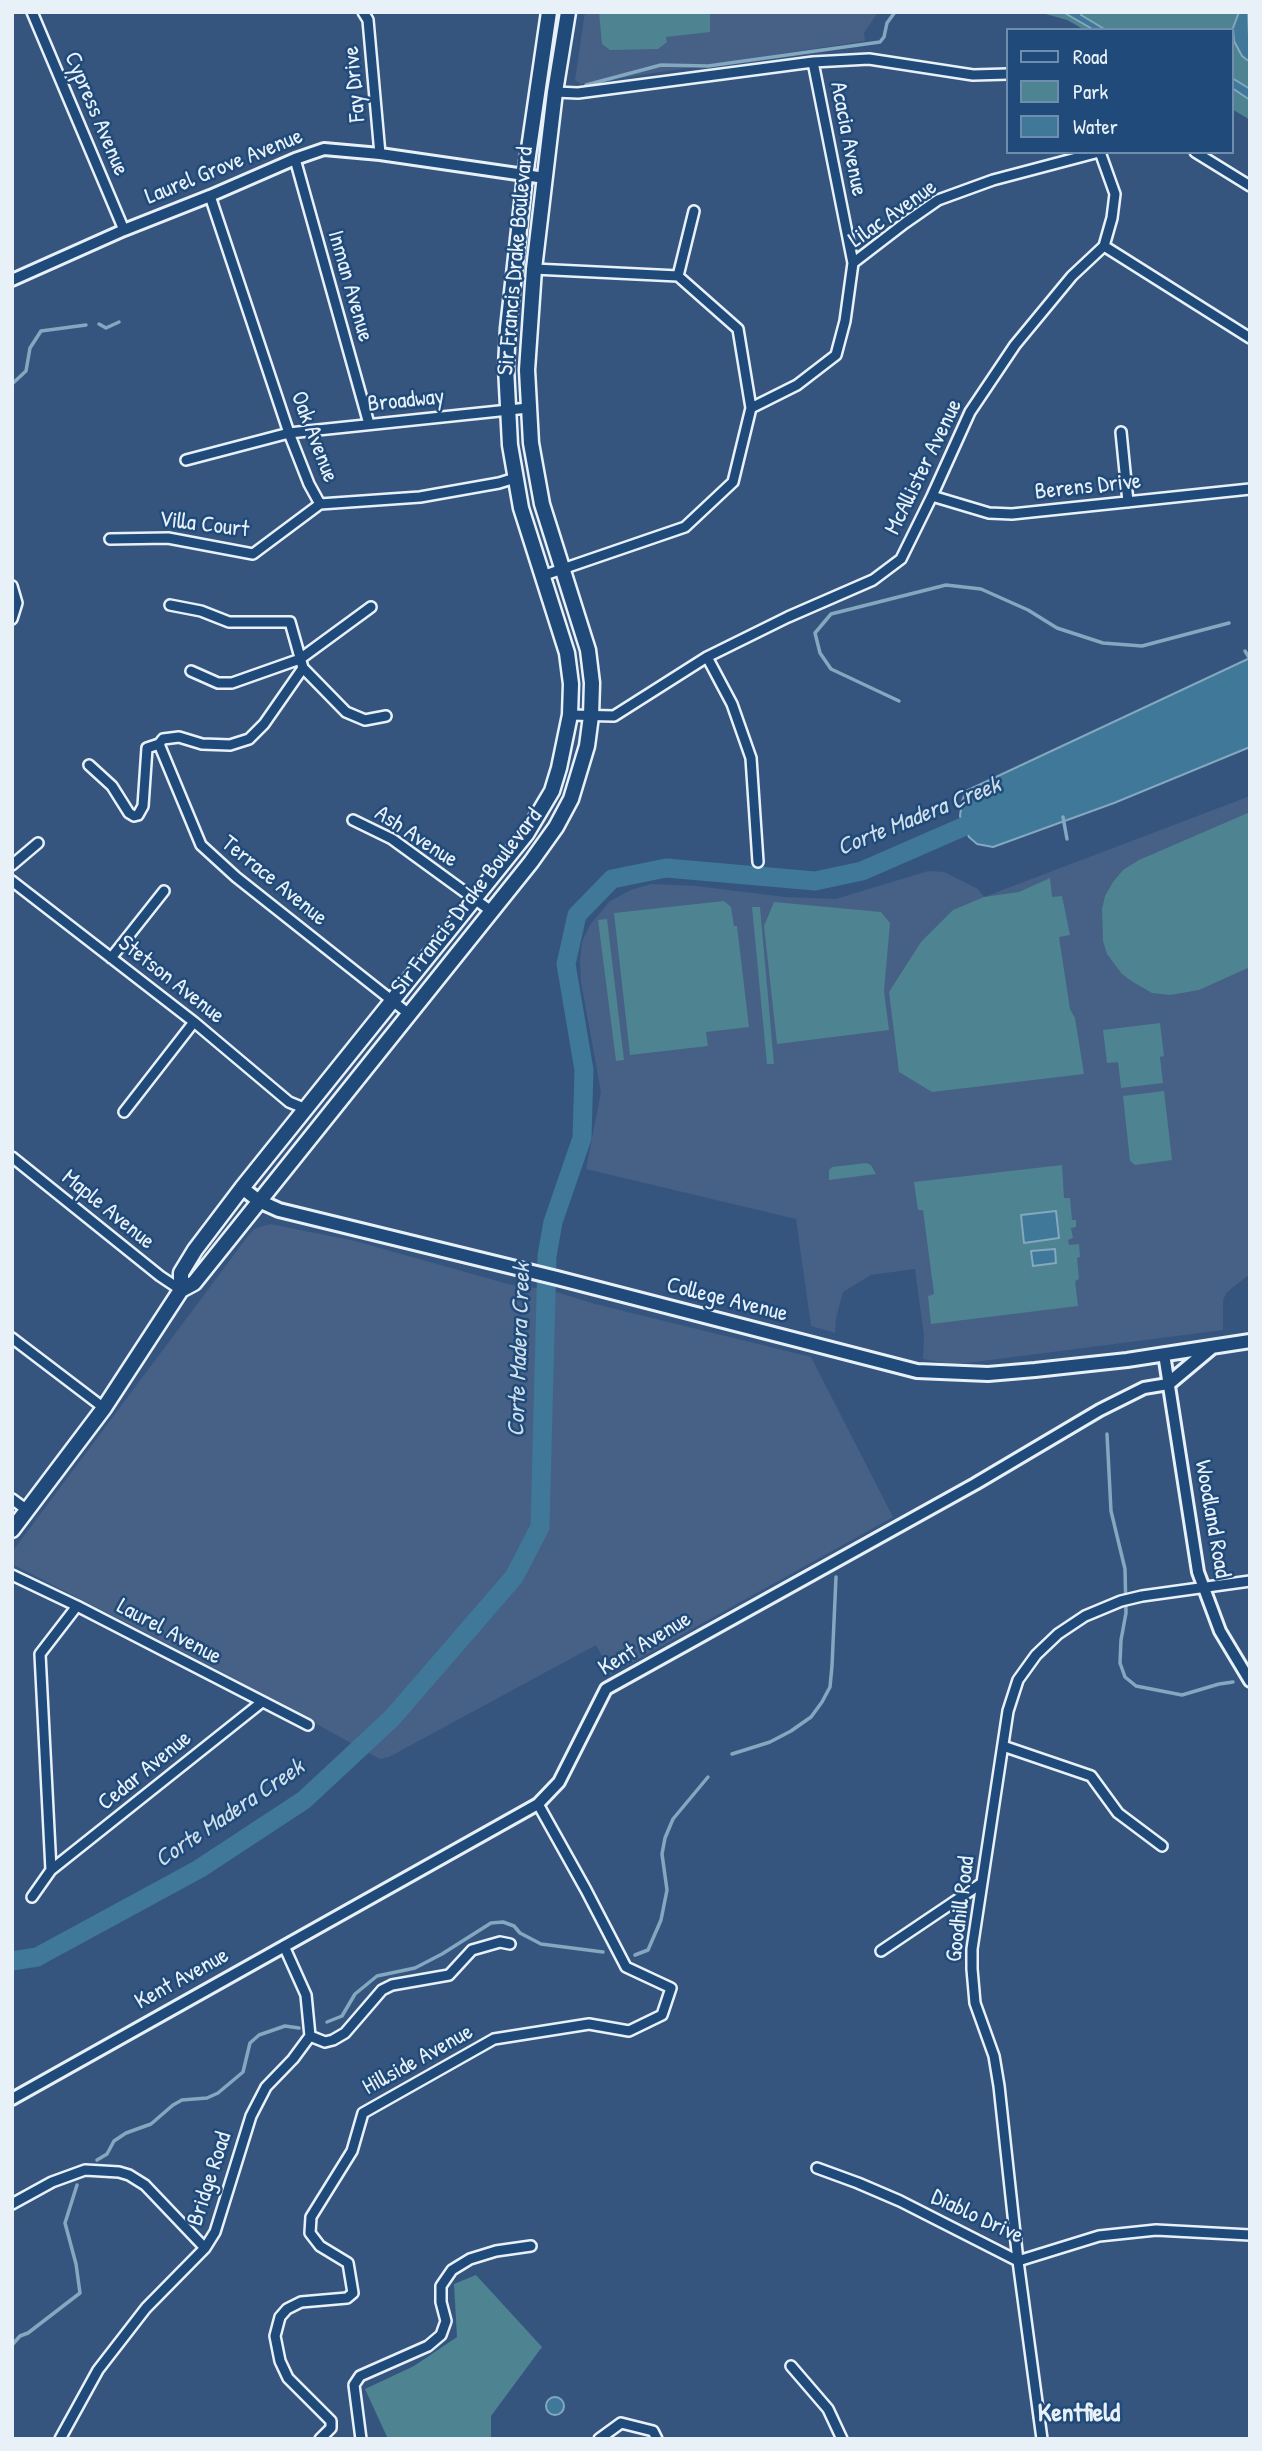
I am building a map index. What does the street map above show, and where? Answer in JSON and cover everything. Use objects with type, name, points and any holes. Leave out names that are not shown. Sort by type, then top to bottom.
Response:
[{"type":"main road","points":[[551,12],[548,79],[555,92]]},
{"type":"main road","name":"Sir Francis Drake Boulevard","points":[[181,1290],[181,1273],[242,1188],[527,833],[552,790],[564,752],[570,715],[571,684],[567,653],[531,543],[515,478],[507,409],[508,328],[525,176],[551,12]]},
{"type":"main road","name":"Sir Francis Drake Boulevard","points":[[12,1530],[104,1408],[181,1290],[194,1283],[543,846],[571,799],[587,746],[592,683],[588,650],[542,503],[531,443],[528,408],[528,329],[534,269],[555,92],[568,12]]},
{"type":"main road","name":"College Avenue","points":[[242,1188],[259,1201],[279,1210],[527,1270],[917,1371],[988,1374],[1127,1360],[1250,1341]]},
{"type":"main road","points":[[1168,1384],[1212,1347]]},
{"type":"street","name":"Cypress Avenue","points":[[32,12],[124,230]]},
{"type":"street","name":"Fay Drive","points":[[363,12],[368,20],[380,154]]},
{"type":"street","points":[[555,92],[578,93],[813,62],[869,59],[973,75],[1006,75]]},
{"type":"street","name":"Acacia Avenue","points":[[813,62],[853,263]]},
{"type":"street","name":"Laurel Grove Avenue","points":[[12,280],[124,230],[324,149],[380,154],[545,178]]},
{"type":"street","name":"Lilac Avenue","points":[[751,408],[797,385],[836,355],[845,321],[853,263],[938,200],[993,180],[1091,154]]},
{"type":"street","points":[[1100,154],[1115,194],[1104,246],[1250,338]]},
{"type":"street","points":[[1198,154],[1250,186]]},
{"type":"street","name":"Inman Avenue","points":[[295,159],[369,424]]},
{"type":"street","name":"Oak Avenue","points":[[210,196],[289,433],[320,504],[420,497],[515,478]]},
{"type":"street","points":[[678,276],[694,211]]},
{"type":"street","name":"McAllister Avenue","points":[[570,715],[609,717],[621,713],[707,657],[788,617],[873,580],[901,559],[970,412],[1015,345],[1072,276],[1104,246]]},
{"type":"street","points":[[534,269],[678,276],[738,330],[751,408],[733,482],[685,527],[542,576]]},
{"type":"street","name":"Broadway","points":[[186,460],[289,433],[528,408]]},
{"type":"street","points":[[1121,432],[1128,502]]},
{"type":"street","name":"Berens Drive","points":[[932,496],[989,513],[1012,514],[1250,489]]},
{"type":"street","name":"Villa Court","points":[[110,539],[168,538],[253,554],[320,504]]},
{"type":"street","points":[[12,586],[17,603],[12,620]]},
{"type":"street","points":[[170,605],[201,611],[229,622],[290,622],[302,663],[346,712],[365,720],[386,716]]},
{"type":"street","points":[[89,765],[111,786],[129,813],[138,815],[143,806],[145,752],[150,746],[159,744],[163,739],[179,737],[202,744],[230,745],[249,739],[264,724],[302,663],[371,607]]},
{"type":"street","points":[[707,657],[732,704],[751,758],[758,862]]},
{"type":"street","points":[[191,671],[218,683],[232,683],[302,663]]},
{"type":"street","name":"Terrace Avenue","points":[[159,744],[201,845],[236,877],[409,1014]]},
{"type":"street","name":"Ash Avenue","points":[[353,820],[392,839],[491,911]]},
{"type":"street","points":[[12,865],[38,843]]},
{"type":"street","name":"Stetson Avenue","points":[[12,881],[194,1022],[283,1097],[306,1109]]},
{"type":"street","points":[[111,958],[164,891]]},
{"type":"street","points":[[124,1112],[194,1022]]},
{"type":"street","name":"Maple Avenue","points":[[12,1157],[181,1290]]},
{"type":"street","points":[[12,1338],[104,1408]]},
{"type":"street","name":"Woodland Road","points":[[1164,1354],[1202,1587],[1220,1631],[1250,1681]]},
{"type":"street","name":"Kent Avenue","points":[[12,2099],[538,1804],[559,1782],[606,1689],[975,1484],[1100,1410],[1144,1388],[1168,1384]]},
{"type":"street","points":[[12,1499],[27,1510]]},
{"type":"street","name":"Laurel Avenue","points":[[12,1575],[307,1726]]},
{"type":"street","name":"Goodhill Road","points":[[1042,2439],[1018,2261],[999,2086],[993,2056],[975,2003],[972,1969],[972,1949],[1012,1695],[1036,1655],[1058,1634],[1084,1616],[1133,1598],[1250,1581]]},
{"type":"street","points":[[51,1870],[40,1654],[77,1606]]},
{"type":"street","name":"Cedar Avenue","points":[[32,1897],[51,1870],[262,1702]]},
{"type":"street","points":[[1003,1746],[1091,1776],[1118,1813],[1162,1846]]},
{"type":"street","name":"Hillside Avenue","points":[[320,2439],[331,2428],[331,2421],[288,2378],[280,2361],[275,2336],[280,2316],[287,2309],[301,2302],[348,2298],[353,2293],[348,2263],[320,2246],[310,2233],[311,2217],[352,2151],[363,2113],[495,2039],[589,2024],[629,2031],[662,2015],[671,1988],[626,1967],[538,1804]]},
{"type":"street","points":[[881,1951],[982,1883]]},
{"type":"street","points":[[284,1946],[306,1995],[310,2036],[325,2042],[345,2033],[382,1990],[392,1985],[449,1975],[472,1950],[500,1942],[510,1944]]},
{"type":"street","name":"Bridge Road","points":[[60,2439],[99,2370],[146,2308],[205,2248],[215,2232],[251,2116],[266,2087],[293,2059],[310,2036]]},
{"type":"street","name":"Diablo Drive","points":[[817,2168],[900,2202],[1018,2261],[1099,2236],[1156,2230],[1250,2235]]},
{"type":"street","points":[[12,2204],[52,2182],[85,2170],[120,2172],[145,2185],[205,2248]]},
{"type":"street","points":[[361,2439],[354,2385],[360,2376],[428,2346],[440,2335],[446,2321],[441,2302],[441,2286],[452,2270],[470,2259],[531,2246]]},
{"type":"street","points":[[791,2366],[828,2409],[842,2439]]},
{"type":"street","points":[[599,2439],[621,2423],[653,2431],[657,2439]]},
{"type":"shaded area","points":[[585,12],[878,12],[864,33],[865,41],[581,84],[575,80]]},
{"type":"shaded area","points":[[1250,796],[1250,1274],[1227,1292],[1223,1300],[1223,1330],[967,1363],[949,1364],[923,1359],[924,1336],[915,1269],[871,1275],[843,1292],[835,1333],[811,1326],[796,1219],[586,1169],[601,1092],[581,982],[580,960],[582,942],[590,925],[610,901],[631,890],[651,884],[696,886],[785,897],[836,899],[928,871],[944,872],[978,889],[984,897]]},
{"type":"shaded area","points":[[270,1224],[355,1241],[508,1284],[550,1290],[595,1304],[811,1357],[893,1517],[611,1674],[596,1645],[389,1757],[380,1759],[220,1671],[12,1564],[12,1552],[245,1240],[254,1229]]},
{"type":"green space","points":[[599,12],[710,12],[710,32],[666,37],[667,42],[658,49],[610,50],[602,44]]},
{"type":"green space","points":[[1028,12],[1250,12],[1250,120],[1234,110],[1234,28],[1081,28],[1067,20]]},
{"type":"green space","points":[[1250,812],[1250,967],[1199,990],[1170,995],[1152,993],[1122,974],[1107,954],[1103,941],[1102,909],[1105,896],[1113,882],[1123,870],[1139,860]]},
{"type":"green space","points":[[1050,878],[1052,897],[1062,896],[1070,935],[1059,937],[1070,1009],[1075,1018],[1084,1074],[932,1092],[899,1072],[889,992],[921,942],[953,910],[984,897],[1019,892]]},
{"type":"green space","points":[[724,901],[731,907],[734,926],[737,926],[749,1027],[706,1032],[708,1046],[630,1055],[614,913]]},
{"type":"green space","points":[[774,902],[881,912],[890,923],[884,991],[889,1030],[777,1044],[764,926]]},
{"type":"green space","points":[[752,907],[760,907],[774,1064],[767,1064]]},
{"type":"green space","points":[[607,919],[624,1060],[616,1061],[598,920]]},
{"type":"green space","points":[[1160,1023],[1164,1056],[1160,1057],[1163,1083],[1121,1088],[1118,1062],[1107,1063],[1103,1030]]},
{"type":"green space","points":[[1164,1091],[1172,1160],[1135,1165],[1130,1161],[1123,1096]]},
{"type":"green space","points":[[866,1163],[871,1165],[876,1174],[829,1180],[829,1170],[832,1167]]},
{"type":"green space","points":[[1062,1165],[1064,1198],[1070,1198],[1072,1220],[1076,1220],[1076,1227],[1071,1228],[1073,1238],[1068,1240],[1069,1245],[1079,1244],[1079,1279],[1075,1281],[1078,1306],[931,1324],[928,1296],[934,1294],[923,1210],[918,1210],[914,1182]]},
{"type":"green space","points":[[476,2275],[542,2347],[491,2416],[491,2439],[388,2439],[365,2389],[414,2366],[457,2337],[454,2284]]},
{"type":"water","points":[[1063,12],[1082,12],[1081,15],[1103,28],[1091,28]]},
{"type":"water","points":[[1239,12],[1248,12],[1250,62],[1242,56],[1234,41],[1233,28]]},
{"type":"water","points":[[1234,79],[1250,89],[1250,100],[1234,89]]},
{"type":"water","name":"Corte Madera Creek","points":[[1250,658],[1250,747],[1114,803],[993,847],[977,844],[969,837],[960,816],[966,791]]},
{"type":"water","points":[[1056,1211],[1059,1238],[1024,1243],[1021,1215]]},
{"type":"water","points":[[1055,1249],[1056,1263],[1033,1266],[1031,1251]]},
{"type":"water","points":[[555,2397],[561,2400],[564,2406],[561,2412],[555,2415],[549,2412],[546,2406],[549,2400]]},
{"type":"waterway","points":[[586,85],[661,65],[708,66],[880,42],[887,23],[895,12]]},
{"type":"waterway","points":[[99,324],[106,328],[119,322]]},
{"type":"waterway","points":[[12,384],[26,371],[30,348],[41,331],[86,325]]},
{"type":"waterway","points":[[899,701],[831,669],[820,653],[815,633],[831,614],[946,585],[981,589],[1028,610],[1057,628],[1103,643],[1142,646],[1229,623]]},
{"type":"waterway","points":[[1245,651],[1250,659]]},
{"type":"waterway","name":"Corte Madera Creek","points":[[12,1961],[37,1957],[199,1869],[304,1800],[392,1718],[514,1577],[540,1527],[547,1256],[553,1222],[582,1138],[584,1070],[566,964],[577,915],[612,879],[666,868],[815,881],[862,871],[988,816]]},
{"type":"waterway","points":[[1063,817],[1067,839]]},
{"type":"waterway","points":[[1107,1434],[1111,1511],[1125,1569],[1126,1613],[1120,1663],[1125,1677],[1136,1686],[1182,1695],[1233,1682]]},
{"type":"waterway","points":[[732,1754],[770,1742],[791,1731],[811,1717],[822,1702],[830,1687],[836,1577]]},
{"type":"waterway","points":[[635,1955],[648,1950],[661,1920],[667,1890],[662,1854],[665,1838],[673,1819],[708,1777]]},
{"type":"waterway","points":[[327,2022],[342,2016],[355,1994],[377,1976],[415,1968],[491,1923],[503,1922],[514,1926],[520,1933],[541,1944],[603,1952]]},
{"type":"waterway","points":[[97,2160],[107,2154],[114,2141],[126,2133],[151,2124],[182,2100],[207,2098],[218,2093],[243,2072],[250,2043],[259,2035],[285,2026],[299,2028]]},
{"type":"waterway","points":[[12,2345],[20,2336],[28,2333],[80,2293],[76,2264],[65,2223],[77,2185]]},
{"type":"district","name":"Kentfield","points":[[1079,2414]]}]
